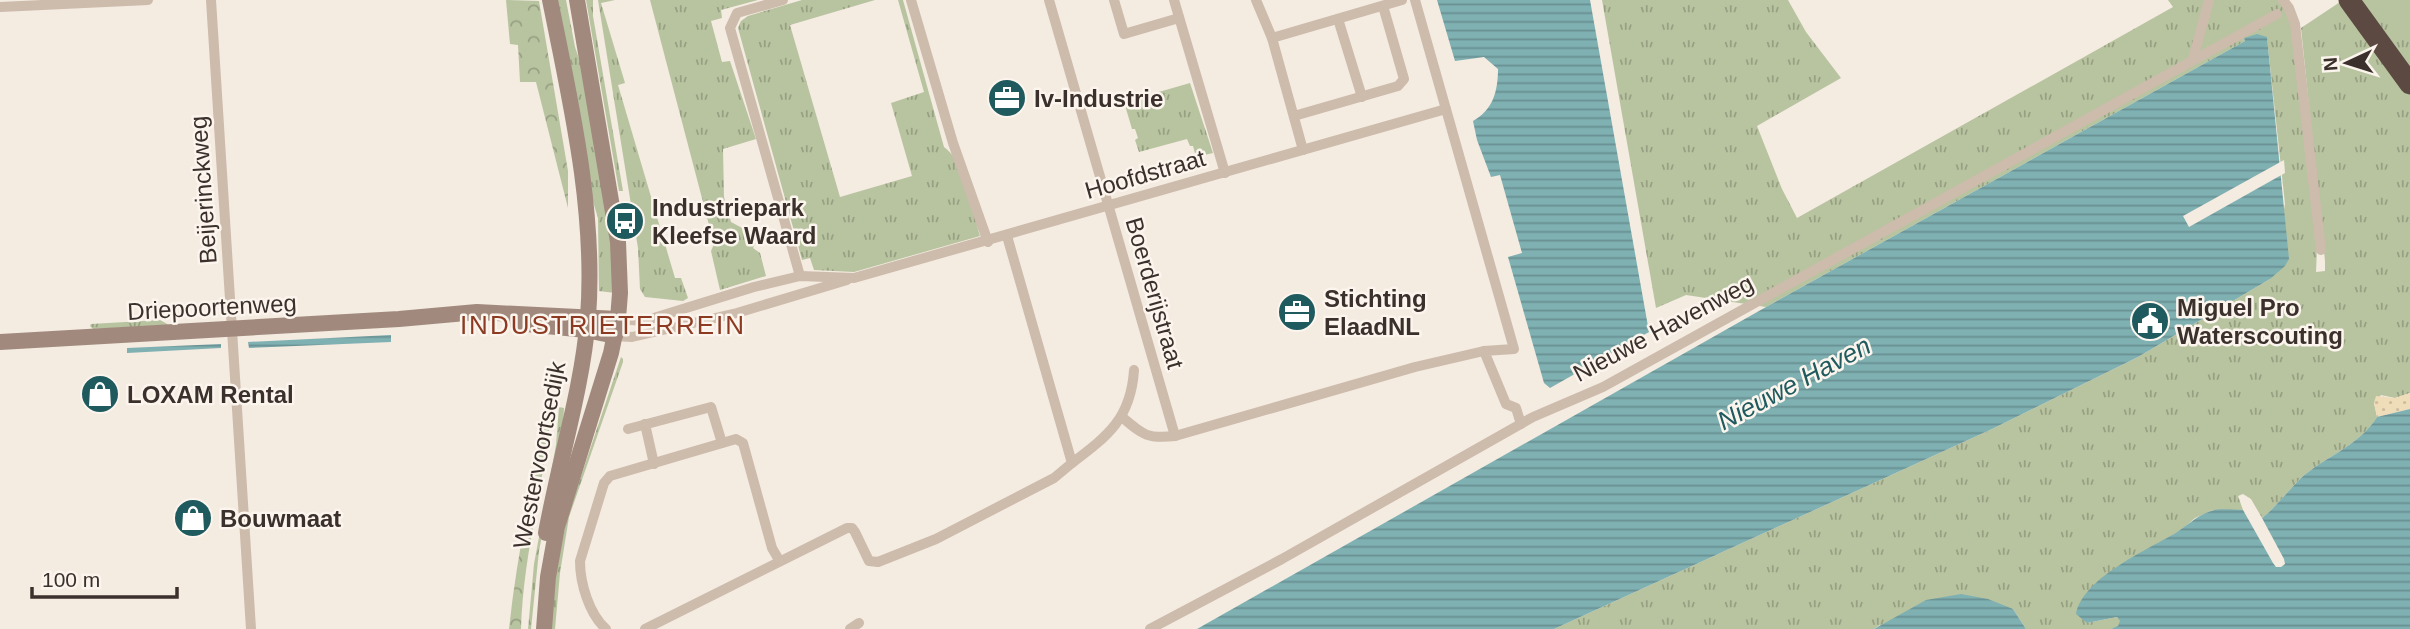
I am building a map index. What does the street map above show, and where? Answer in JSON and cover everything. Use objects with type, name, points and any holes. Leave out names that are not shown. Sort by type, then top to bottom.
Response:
[{"type":"highway","points":[[2349,0],[2410,84]]},
{"type":"highway","points":[[2367,0],[2410,61]]},
{"type":"main road","name":"Westervoortsedijk","points":[[535,629],[542,555],[551,501],[567,439],[587,323],[587,230],[580,164],[550,0]]},
{"type":"main road","name":"Westervoortsedijk","points":[[544,629],[548,577],[557,527],[617,328],[620,258],[577,0]]},
{"type":"main road","name":"Driepoortenweg","points":[[0,342],[427,316],[587,323],[617,328]]},
{"type":"street","points":[[0,6],[148,0]]},
{"type":"street","name":"Beijerinckweg","points":[[211,0],[251,629]]},
{"type":"street","points":[[783,0],[737,13],[730,28],[800,276]]},
{"type":"street","points":[[911,0],[953,142],[988,242]]},
{"type":"street","name":"Boerderijstraat","points":[[1049,0],[1174,436]]},
{"type":"street","points":[[1114,0],[1124,34],[1179,18]]},
{"type":"street","points":[[1174,0],[1225,173]]},
{"type":"street","points":[[1256,0],[1272,38],[1303,150]]},
{"type":"street","points":[[1272,38],[1402,0]]},
{"type":"street","points":[[1122,417],[1143,435],[1153,438],[1174,436],[1415,367],[1484,351],[1514,349],[1415,0]]},
{"type":"street","points":[[2193,59],[2209,0]]},
{"type":"street","points":[[2283,0],[2295,24],[2321,250]]},
{"type":"street","points":[[1294,116],[1398,86],[1404,79],[1383,6]]},
{"type":"street","name":"Nieuwe Havenweg","points":[[1150,629],[1282,559],[1521,424],[1603,387],[2277,14]]},
{"type":"street","points":[[1338,19],[1362,97]]},
{"type":"street","name":"Hoofdstraat","points":[[710,318],[749,310],[1446,109]]},
{"type":"street","points":[[1007,236],[1072,463]]},
{"type":"street","name":"Hoofdstraat","points":[[706,303],[733,293],[800,276],[855,278]]},
{"type":"street","points":[[706,303],[710,318],[632,337],[617,328],[706,303]]},
{"type":"street","points":[[1484,351],[1506,404],[1516,408],[1521,424]]},
{"type":"street","points":[[645,629],[847,528],[852,528],[869,561],[878,562],[936,539],[1054,478],[1105,438],[1122,417],[1133,386],[1134,370]]},
{"type":"street","points":[[628,429],[711,407],[722,443]]},
{"type":"street","points":[[645,424],[654,464]]},
{"type":"street","points":[[606,629],[597,621],[588,598],[580,574],[580,561],[604,483],[610,476],[736,439],[743,443],[772,548],[779,560]]},
{"type":"green space","points":[[506,0],[539,1],[568,171],[568,208],[536,82],[520,82],[518,45],[510,44]]},
{"type":"green space","points":[[557,0],[566,0],[575,47],[586,79],[612,242],[615,293],[599,291],[598,218],[591,195]]},
{"type":"green space","points":[[586,0],[593,0],[593,16],[623,191],[619,191]]},
{"type":"green space","points":[[598,0],[615,0],[601,3],[625,83],[618,85],[675,278],[681,278],[688,298],[683,301],[645,297],[640,289],[638,248]]},
{"type":"green space","points":[[650,0],[758,0],[721,10],[722,18],[711,21],[722,62],[730,61],[756,139],[723,149],[724,197],[731,222],[759,237],[753,248],[760,253],[766,276],[720,290],[711,251],[714,244]]},
{"type":"green space","points":[[802,0],[875,0],[790,25],[840,197],[912,176],[891,103],[924,92],[898,0],[903,0],[944,147],[957,163],[962,175],[980,236],[854,272],[814,270],[810,258],[802,260],[738,28],[741,21],[748,16]]},
{"type":"green space","points":[[1602,0],[1788,0],[1806,32],[1841,78],[1757,126],[1782,189],[1797,218],[2173,7],[2168,0],[2279,0],[2289,10],[2317,247],[2316,272],[2325,271],[2325,261],[2301,28],[2343,0],[2410,0],[2410,393],[2395,398],[2381,395],[2374,403],[2377,417],[2369,427],[2351,444],[2300,479],[2262,518],[2251,499],[2243,494],[2238,496],[2243,510],[2213,510],[2195,518],[2150,549],[2087,623],[2117,617],[2121,621],[2118,627],[2111,629],[2026,629],[2013,609],[1880,625],[1874,629],[1554,629],[1992,429],[2138,357],[2270,279],[2285,204],[2267,38],[2244,38],[2245,41],[1766,307],[1686,295],[1656,308]]},
{"type":"green space","points":[[2379,0],[2410,0],[2410,42]]},
{"type":"green space","points":[[1190,83],[1213,153],[1196,157],[1193,146],[1190,146],[1187,139],[1139,152],[1135,140],[1138,138],[1135,129],[1132,129],[1124,102]]},
{"type":"green space","points":[[160,320],[169,325],[93,329],[90,326],[91,324]]},
{"type":"green space","points":[[621,357],[623,362],[569,517],[555,629],[551,629],[556,571],[567,518]]},
{"type":"green space","points":[[559,407],[564,408],[563,428],[539,551],[531,629],[528,629],[534,564],[556,445]]},
{"type":"green space","points":[[551,415],[525,575],[521,629],[509,629],[538,448]]},
{"type":"sand","points":[[2410,393],[2410,409],[2377,417],[2374,403],[2376,396],[2395,398]]},
{"type":"water","points":[[1437,0],[1590,0],[1649,332],[1550,388],[1544,383],[1508,257],[1522,253],[1500,175],[1491,177],[1473,121],[1490,106],[1497,85],[1498,69],[1484,57],[1455,61]]},
{"type":"water","name":"Nieuwe Haven","points":[[2257,34],[2267,37],[2289,259],[2270,279],[2138,357],[1992,429],[1554,629],[1197,629],[1766,307],[2245,41],[2244,38]]},
{"type":"water","points":[[391,335],[391,342],[249,348],[248,342]]},
{"type":"water","points":[[221,344],[221,348],[127,353],[127,348]]},
{"type":"water","points":[[2410,409],[2410,629],[2111,629],[2118,626],[2120,621],[2117,617],[2087,623],[2076,614],[2081,601],[2102,577],[2215,510],[2243,510],[2273,563],[2276,567],[2281,567],[2285,564],[2284,559],[2262,518],[2300,479],[2351,444],[2377,417]]},
{"type":"water","points":[[1961,594],[1988,599],[2013,609],[2026,629],[1874,629],[1926,600]]},
{"type":"pier","points":[[2284,160],[2285,173],[2189,227],[2183,216]]},
{"type":"place","name":"Iv-Industrie","points":[[1007,98]]},
{"type":"place","name":"Industriepark Kleefse Waard","points":[[625,221]]},
{"type":"place","name":"Stichting ElaadNL","points":[[1297,312]]},
{"type":"place","name":"Miguel Pro Waterscouting","points":[[2150,321]]},
{"type":"place","name":"LOXAM Rental","points":[[100,394]]},
{"type":"place","name":"Bouwmaat","points":[[193,518]]},
{"type":"district","name":"INDUSTRIETERREIN","points":[[603,325]]}]
